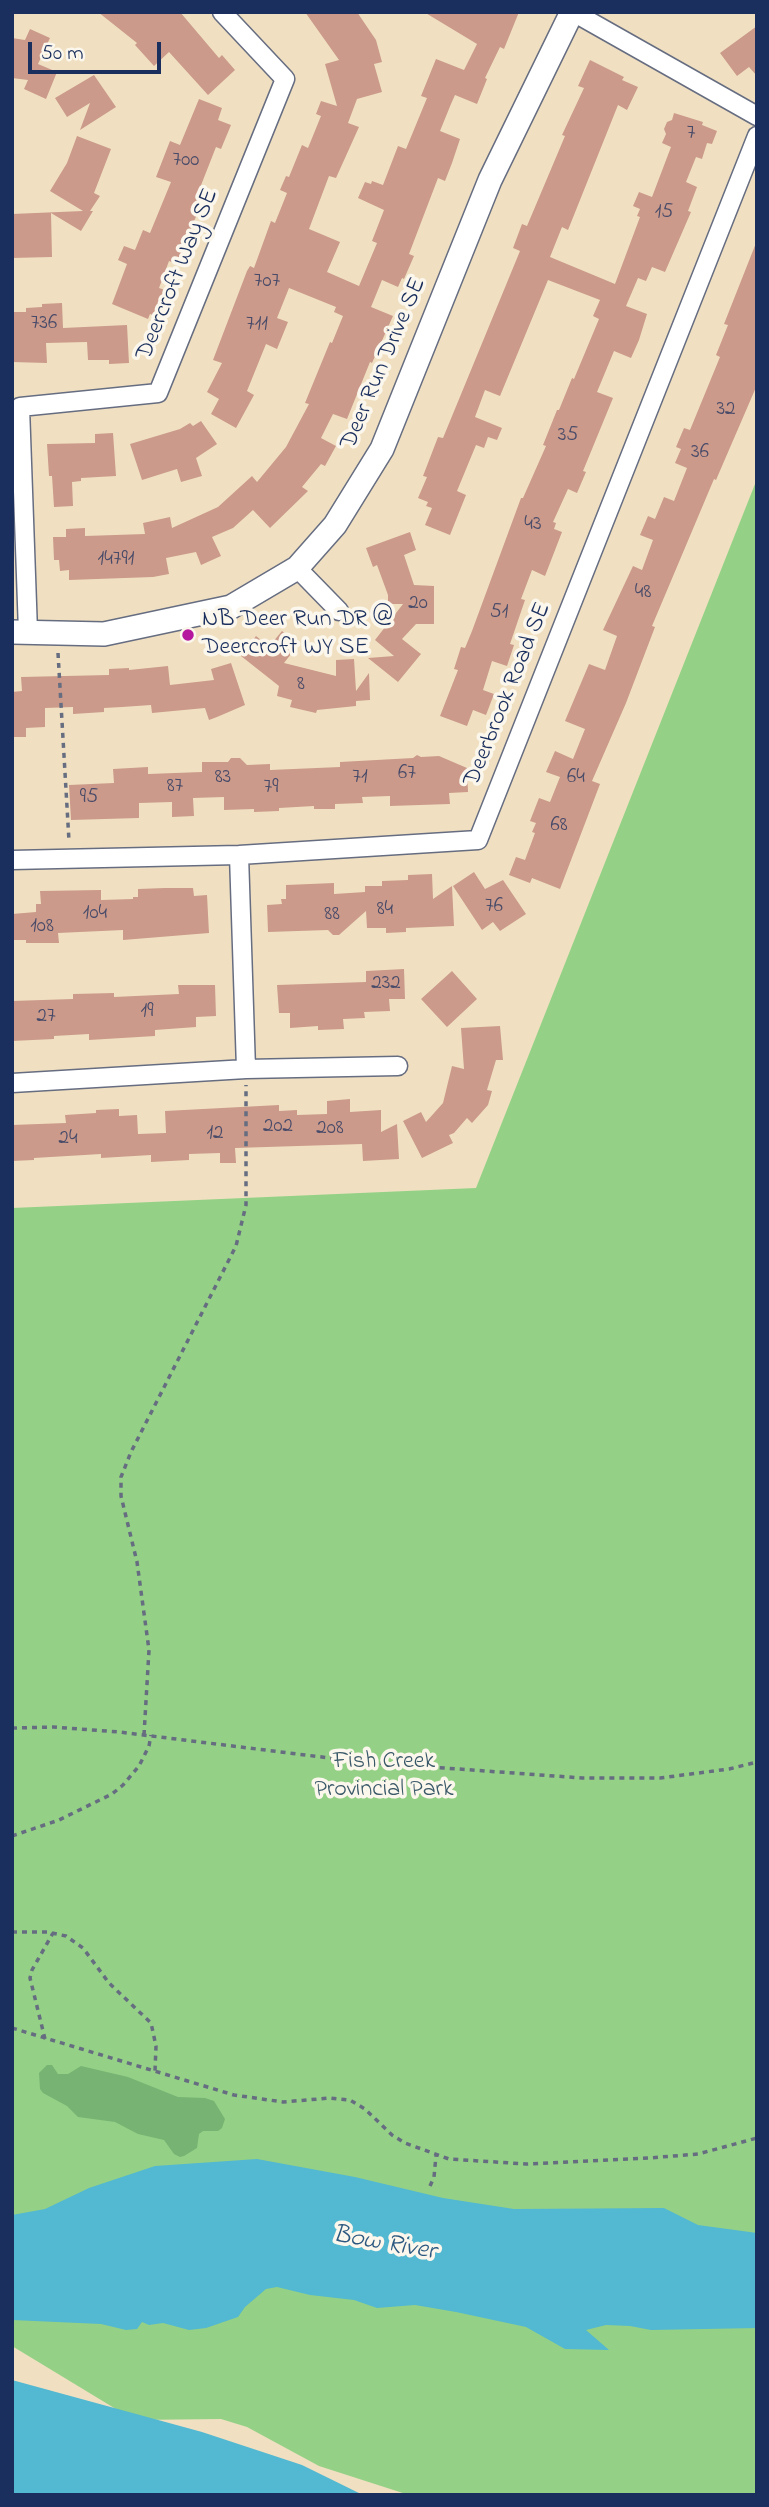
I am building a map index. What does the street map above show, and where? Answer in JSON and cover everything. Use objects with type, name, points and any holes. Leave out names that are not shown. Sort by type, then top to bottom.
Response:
[{"type":"street","name":"Deercroft Way SE","points":[[20,632],[16,407],[158,393],[285,79],[222,12]]},
{"type":"street","points":[[573,12],[757,116]]},
{"type":"street","name":"Deer Run Drive SE","points":[[20,632],[104,634],[231,607],[297,568],[335,525],[382,449],[490,180],[573,12]]},
{"type":"street","name":"Deerbrook Road SE","points":[[12,860],[239,855],[478,840],[757,136]]},
{"type":"street","points":[[297,568],[339,611]]},
{"type":"street","points":[[239,855],[246,1069]]},
{"type":"street","points":[[12,1083],[246,1069],[398,1066]]},
{"type":"path","points":[[56,633],[70,859]]},
{"type":"path","points":[[144,1735],[149,1650],[141,1587],[121,1496],[121,1477],[167,1380],[222,1277],[241,1230],[246,1205],[246,1069]]},
{"type":"path","points":[[12,1728],[68,1728],[151,1735],[362,1762],[569,1778],[660,1778],[729,1769],[757,1762]]},
{"type":"path","points":[[12,1836],[59,1820],[112,1794],[139,1766],[149,1746],[151,1735]]},
{"type":"path","points":[[12,1931],[66,1936],[83,1948],[109,1983],[151,2023],[156,2046],[155,2072]]},
{"type":"path","points":[[45,2039],[30,1978],[53,1933]]},
{"type":"path","points":[[12,2028],[234,2095],[267,2101],[297,2102],[330,2098],[350,2100],[365,2109],[392,2135],[405,2143],[436,2155],[471,2162],[551,2164],[698,2154],[757,2138]]},
{"type":"path","points":[[429,2186],[434,2177],[436,2155]]},
{"type":"green space","name":"Fish Creek Provincial Park","points":[[757,479],[757,2495],[409,2495],[319,2466],[247,2427],[221,2419],[134,2420],[12,2346],[12,1208],[476,1188]]},
{"type":"green space","points":[[47,2065],[52,2065],[58,2074],[68,2074],[81,2066],[128,2077],[178,2097],[205,2098],[214,2101],[225,2119],[218,2131],[203,2131],[199,2134],[197,2148],[180,2157],[174,2154],[164,2140],[138,2134],[115,2122],[78,2117],[67,2106],[43,2093],[40,2089],[39,2073]]},
{"type":"water","name":"Bow River","points":[[257,2159],[355,2177],[443,2198],[514,2209],[664,2208],[698,2225],[757,2233],[757,2328],[651,2330],[606,2325],[586,2330],[609,2350],[565,2349],[526,2327],[415,2305],[377,2308],[354,2300],[310,2295],[277,2287],[266,2289],[245,2307],[238,2317],[206,2328],[189,2330],[163,2323],[149,2325],[142,2322],[137,2329],[126,2330],[101,2324],[12,2320],[12,2215],[45,2209],[89,2188],[155,2166]]},
{"type":"water","points":[[12,2380],[202,2432],[302,2465],[363,2495],[12,2495]]},
{"type":"building","points":[[98,12],[180,12],[219,58],[222,55],[235,70],[208,95],[169,52],[154,66],[135,45],[137,43]]},
{"type":"building","points":[[305,12],[357,12],[376,40],[382,62],[374,64],[382,92],[357,99],[348,123],[359,127],[336,178],[329,176],[309,229],[340,242],[327,272],[359,286],[377,243],[372,241],[384,210],[358,198],[365,182],[371,184],[372,181],[383,185],[398,146],[406,149],[427,98],[421,96],[436,59],[464,70],[477,44],[424,12],[519,12],[504,49],[500,47],[485,78],[487,79],[477,104],[455,95],[451,104],[440,131],[460,139],[452,163],[445,181],[438,178],[409,254],[414,256],[404,279],[402,278],[398,287],[382,280],[371,307],[393,316],[372,363],[370,362],[347,419],[333,414],[321,438],[336,446],[325,466],[321,464],[302,487],[308,491],[270,528],[253,510],[233,528],[212,537],[221,556],[201,565],[196,552],[166,558],[169,574],[69,580],[69,570],[60,571],[59,560],[54,560],[53,537],[66,537],[66,529],[85,528],[85,536],[145,534],[143,523],[170,517],[172,528],[218,507],[252,476],[257,482],[286,447],[309,404],[305,403],[343,316],[334,312],[336,307],[289,288],[277,318],[288,322],[277,349],[266,344],[247,391],[254,395],[236,428],[211,414],[219,399],[207,392],[222,363],[213,360],[247,271],[250,266],[254,268],[271,221],[275,223],[287,193],[280,190],[286,176],[289,177],[302,145],[308,148],[321,116],[316,114],[321,101],[337,106],[325,64],[339,60]]},
{"type":"building","points":[[757,26],[757,76],[749,67],[737,76],[720,53]]},
{"type":"building","points":[[30,29],[50,38],[38,64],[57,72],[46,99],[24,89],[28,80],[12,78],[12,38],[25,40]]},
{"type":"building","points":[[590,60],[638,87],[627,110],[618,105],[568,230],[562,227],[550,257],[615,284],[640,217],[637,216],[640,209],[633,206],[639,192],[652,197],[671,147],[662,143],[667,122],[672,120],[674,113],[703,122],[702,125],[717,131],[712,144],[707,143],[702,159],[696,157],[686,182],[697,187],[688,211],[691,212],[665,272],[652,267],[646,281],[638,278],[626,306],[647,314],[639,340],[631,358],[614,351],[597,392],[613,398],[583,471],[586,472],[577,493],[568,489],[553,522],[556,523],[554,529],[562,532],[545,576],[532,570],[521,599],[525,600],[510,644],[514,645],[507,666],[492,661],[483,690],[494,694],[486,715],[473,710],[467,726],[440,716],[458,670],[454,669],[461,647],[465,648],[472,631],[521,498],[546,446],[543,445],[557,410],[572,378],[574,379],[599,319],[593,316],[600,300],[548,280],[500,396],[485,390],[475,417],[502,428],[497,440],[488,437],[484,448],[476,445],[457,491],[466,495],[450,535],[425,525],[432,508],[426,506],[428,502],[418,498],[427,477],[423,476],[438,437],[443,438],[520,251],[513,248],[522,224],[527,226],[565,136],[562,135],[584,88],[578,86]]},
{"type":"building","points":[[94,75],[116,107],[80,130],[90,103],[67,117],[55,98]]},
{"type":"building","points":[[199,99],[222,108],[218,120],[231,125],[221,149],[216,147],[196,198],[203,200],[176,264],[169,261],[159,288],[165,290],[155,316],[150,314],[148,319],[112,304],[127,264],[118,260],[124,246],[135,250],[143,230],[150,233],[171,182],[156,177],[170,141],[180,145]]},
{"type":"building","points":[[77,136],[111,149],[94,193],[100,196],[90,211],[93,211],[81,231],[51,213],[52,257],[12,258],[12,214],[83,211],[50,191],[67,163]]},
{"type":"building","points":[[756,243],[757,385],[652,626],[655,627],[626,703],[592,781],[600,784],[560,889],[532,878],[530,883],[509,875],[516,857],[525,860],[535,833],[532,832],[536,823],[530,821],[539,798],[550,802],[560,777],[546,772],[555,751],[573,759],[585,729],[565,721],[589,664],[605,670],[617,636],[603,630],[633,566],[642,570],[653,540],[640,535],[648,516],[655,519],[664,497],[674,501],[687,468],[675,463],[681,449],[676,447],[684,428],[690,430],[720,357],[716,355],[728,325],[724,324]]},
{"type":"building","points":[[62,303],[63,328],[127,325],[129,363],[109,364],[109,360],[88,360],[87,342],[46,343],[47,363],[12,362],[12,312],[26,312],[26,308],[42,307],[42,304]]},
{"type":"building","points":[[201,421],[217,444],[196,458],[202,476],[181,482],[177,469],[142,480],[130,444],[180,429],[190,423],[193,426]]},
{"type":"building","points":[[113,433],[116,476],[81,478],[81,481],[72,482],[73,506],[54,507],[47,444],[95,443],[95,434]]},
{"type":"building","points":[[410,532],[416,550],[404,555],[414,585],[434,586],[434,624],[416,624],[402,639],[421,654],[398,682],[368,658],[394,656],[375,640],[403,604],[388,604],[388,595],[377,565],[373,567],[366,548]]},
{"type":"building","points":[[282,631],[298,645],[284,663],[336,676],[336,660],[354,659],[356,691],[369,673],[370,700],[356,701],[356,706],[317,710],[316,713],[290,707],[292,700],[277,696],[279,686],[241,656],[256,636],[267,645]]},
{"type":"building","points":[[231,663],[245,705],[209,720],[205,708],[152,713],[151,705],[104,708],[104,712],[73,714],[73,707],[45,708],[45,727],[26,728],[26,737],[12,737],[12,692],[22,691],[21,677],[109,675],[109,669],[168,666],[170,685],[214,680],[211,669]]},
{"type":"building","points":[[417,755],[439,756],[467,768],[468,792],[449,793],[450,804],[390,806],[390,796],[362,797],[363,803],[335,804],[335,809],[314,809],[314,806],[254,812],[254,809],[224,810],[224,797],[193,798],[194,816],[172,817],[172,802],[139,803],[139,818],[71,820],[69,785],[114,783],[113,769],[148,767],[148,774],[202,772],[202,762],[228,762],[231,758],[240,758],[247,765],[270,764],[270,770],[340,767],[340,762],[413,758]]},
{"type":"building","points":[[474,872],[485,889],[503,880],[526,914],[500,931],[493,922],[482,930],[453,886]]},
{"type":"building","points":[[432,874],[433,899],[452,886],[454,926],[406,928],[406,932],[386,933],[386,928],[367,928],[366,911],[339,935],[333,935],[328,930],[268,932],[267,905],[282,904],[281,899],[286,899],[286,885],[334,883],[334,894],[365,892],[365,886],[382,886],[382,881],[408,880],[408,875]]},
{"type":"building","points":[[193,888],[194,896],[207,895],[209,933],[123,940],[123,930],[58,933],[59,943],[26,943],[26,940],[12,940],[12,914],[36,912],[36,904],[41,904],[40,891],[101,890],[101,900],[133,899],[138,897],[138,889]]},
{"type":"building","points":[[404,969],[405,999],[389,999],[390,1011],[364,1012],[365,1018],[343,1019],[344,1029],[318,1030],[318,1026],[290,1028],[290,1013],[279,1013],[277,985],[366,982],[366,971]]},
{"type":"building","points":[[452,971],[477,999],[447,1027],[421,999]]},
{"type":"building","points":[[178,985],[215,985],[216,1016],[196,1017],[196,1027],[155,1030],[155,1036],[89,1040],[89,1034],[12,1041],[12,1001],[73,999],[73,994],[114,993],[114,997],[179,994]]},
{"type":"building","points":[[500,1026],[503,1060],[496,1060],[487,1090],[492,1091],[488,1105],[472,1123],[467,1118],[449,1135],[453,1143],[422,1158],[403,1121],[421,1112],[426,1122],[443,1103],[452,1066],[464,1069],[461,1028]]},
{"type":"building","points":[[350,1099],[350,1112],[381,1110],[381,1132],[397,1124],[399,1159],[363,1161],[362,1144],[235,1148],[236,1163],[220,1163],[220,1153],[189,1154],[189,1160],[151,1162],[151,1155],[101,1158],[101,1154],[12,1161],[12,1125],[66,1123],[65,1115],[119,1109],[119,1116],[137,1115],[138,1134],[166,1133],[165,1111],[279,1105],[279,1111],[297,1110],[297,1115],[327,1114],[327,1101]]},
{"type":"place","name":"NB Deer Run DR @ Deercroft WY SE","points":[[188,635]]}]
